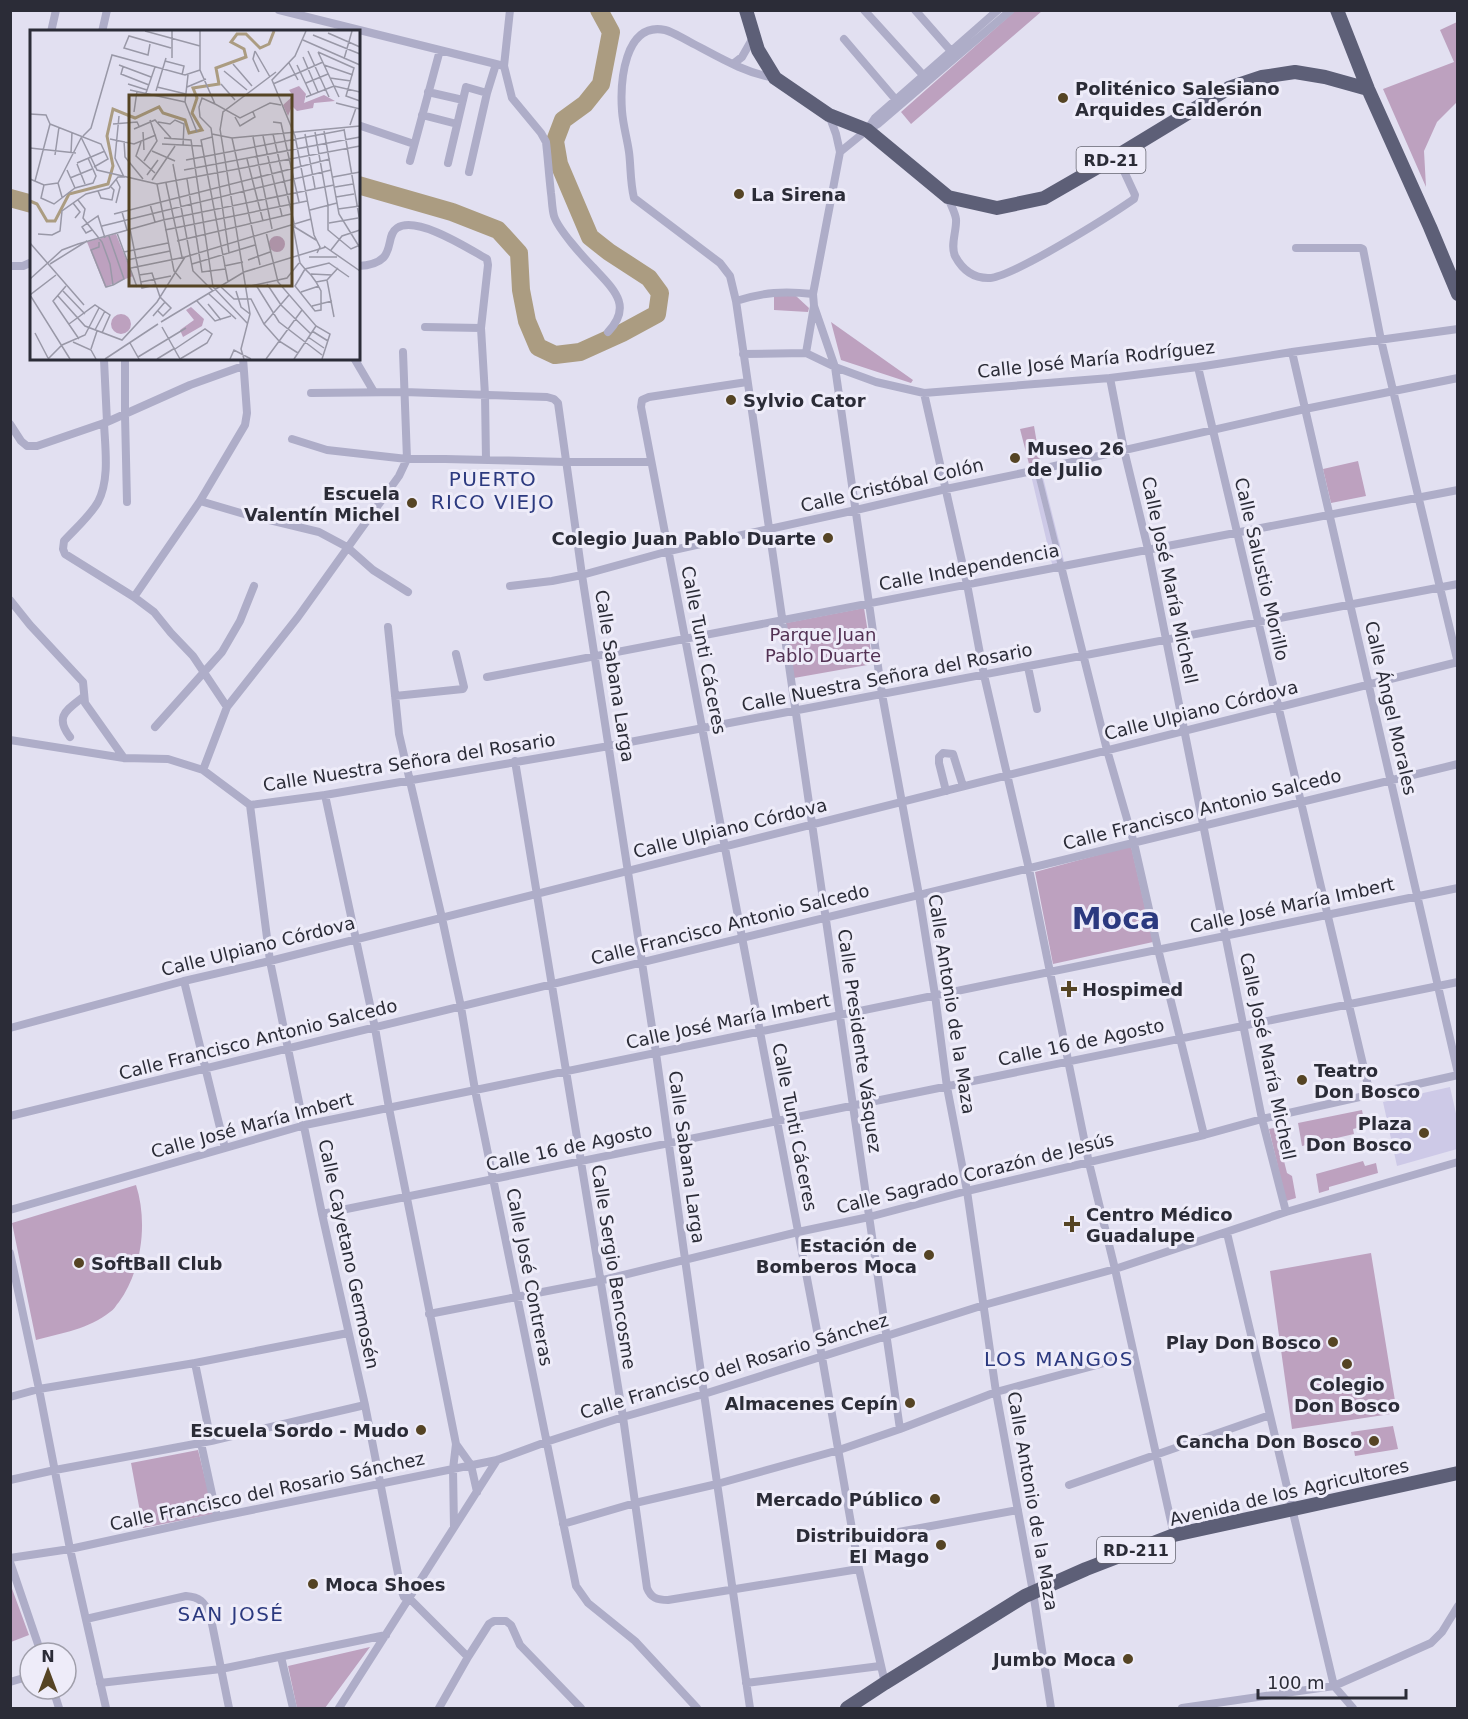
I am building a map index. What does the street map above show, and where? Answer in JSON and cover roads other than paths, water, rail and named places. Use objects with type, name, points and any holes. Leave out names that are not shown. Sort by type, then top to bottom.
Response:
[{"type":"main road","name":"RD-21","points":[[746,10],[765,65],[775,78],[829,115],[867,130],[948,197],[997,208],[1044,198],[1229,88],[1262,77],[1295,72],[1325,77],[1368,89]]},
{"type":"main road","points":[[1337,10],[1368,89],[1458,294]]},
{"type":"main road","name":"Avenida de los Agricultores","points":[[847,1708],[1033,1592],[1174,1535],[1458,1473]]},
{"type":"street","points":[[51,30],[56,10]]},
{"type":"street","points":[[103,30],[108,10]]},
{"type":"street","points":[[279,10],[360,30]]},
{"type":"street","points":[[469,172],[486,93],[500,65],[510,10]]},
{"type":"street","points":[[864,10],[923,75]]},
{"type":"street","points":[[915,10],[951,51]]},
{"type":"street","points":[[867,130],[875,118],[998,10]]},
{"type":"street","points":[[829,115],[840,152],[878,124],[1011,10]]},
{"type":"street","points":[[360,30],[500,65]]},
{"type":"street","name":"Calle Presidente Vásquez","points":[[775,78],[749,72],[667,31],[650,30],[635,40],[626,57],[622,110],[630,154],[634,198],[720,263],[730,276],[736,300],[900,1429]]},
{"type":"street","points":[[733,64],[742,57],[754,36]]},
{"type":"street","points":[[844,39],[896,100]]},
{"type":"street","points":[[410,160],[440,50]]},
{"type":"street","points":[[500,65],[512,98],[546,142],[554,216],[589,264],[615,291],[620,304],[619,314],[616,323],[608,332]]},
{"type":"street","points":[[448,163],[466,87],[486,93]]},
{"type":"street","points":[[428,92],[463,100]]},
{"type":"street","points":[[422,115],[457,124]]},
{"type":"street","points":[[360,126],[414,144]]},
{"type":"street","name":"Calle Antonio de la Maza","points":[[840,152],[813,294],[814,306],[835,367],[882,694],[919,896],[947,1087],[967,1191],[996,1392],[1033,1592],[1051,1708]]},
{"type":"street","points":[[948,197],[956,218],[955,255],[971,274],[996,278],[1031,261],[1134,199],[1135,195],[1117,156]]},
{"type":"street","points":[[360,265],[380,260],[386,255],[392,233],[403,225],[441,233],[487,259],[481,328],[486,460]]},
{"type":"street","points":[[1296,248],[1363,249],[1381,340],[1457,662]]},
{"type":"street","points":[[10,266],[23,266],[30,263]]},
{"type":"street","points":[[736,300],[772,292],[813,294]]},
{"type":"street","name":"Calle Antonio de la Maza","points":[[806,352],[814,306]]},
{"type":"street","points":[[425,327],[481,328]]},
{"type":"street","name":"Calle José María Rodríguez","points":[[743,354],[806,352],[835,367],[876,382],[924,393],[1110,378],[1458,329]]},
{"type":"street","points":[[204,770],[227,707],[298,617],[399,476],[407,459],[403,352]]},
{"type":"street","name":"Calle Ángel Morales","points":[[1292,352],[1458,1074]]},
{"type":"street","points":[[104,360],[105,469],[103,489],[97,502],[64,541],[63,549],[65,554],[154,612],[193,656],[227,707]]},
{"type":"street","points":[[125,360],[127,502]]},
{"type":"street","points":[[355,360],[374,392]]},
{"type":"street","points":[[10,424],[27,446],[37,446],[125,415],[243,362],[247,413],[245,425],[200,501],[134,597]]},
{"type":"street","name":"Calle Salustio Morillo","points":[[1198,367],[1370,1094]]},
{"type":"street","name":"Calle José María Michell","points":[[1110,378],[1124,450],[1148,549],[1262,1119],[1286,1212]]},
{"type":"street","name":"Calle Cristóbal Colón","points":[[510,586],[582,575],[669,551],[1305,409],[1458,378]]},
{"type":"street","name":"Calle Tunti Cáceres","points":[[747,382],[649,397],[642,400],[641,407],[822,1357],[860,1569],[885,1683]]},
{"type":"street","points":[[311,393],[404,392],[485,395]]},
{"type":"street","points":[[924,393],[967,584],[984,675],[1029,869],[1089,1163],[1174,1535]]},
{"type":"street","name":"Calle Sabana Larga","points":[[485,395],[547,397],[558,403],[582,575],[656,1053],[750,1708]]},
{"type":"street","points":[[292,439],[327,450],[407,459],[650,462]]},
{"type":"street","points":[[1037,470],[1107,750],[1134,843],[1204,1134]]},
{"type":"street","name":"Calle Independencia","points":[[487,677],[1458,490]]},
{"type":"street","points":[[200,501],[244,514],[319,531],[347,548],[373,570],[408,592]]},
{"type":"street","name":"Calle Nuestra Señora del Rosario","points":[[250,805],[410,781],[702,729],[1458,584]]},
{"type":"street","points":[[155,727],[222,652],[240,621],[254,586]]},
{"type":"street","points":[[10,600],[83,682],[85,704],[124,758]]},
{"type":"street","name":"Calle José Contreras","points":[[388,627],[399,734],[461,1007],[516,1298],[576,1586],[588,1603],[635,1641],[697,1708]]},
{"type":"street","points":[[395,696],[463,689],[456,654]]},
{"type":"street","name":"Calle Ulpiano Córdova","points":[[10,1028],[184,981],[356,940],[1457,662]]},
{"type":"street","points":[[1028,667],[1036,709]]},
{"type":"street","points":[[70,736],[62,723],[62,716],[83,697]]},
{"type":"street","points":[[10,740],[124,758],[168,759],[204,770],[250,805]]},
{"type":"street","points":[[946,791],[939,763],[939,757],[944,753],[953,754],[963,786]]},
{"type":"street","name":"Calle Sergio Bencosme","points":[[515,761],[622,1417],[647,1588],[654,1599],[668,1600],[734,1590]]},
{"type":"street","name":"Calle Francisco Antonio Salcedo","points":[[10,1116],[1458,765]]},
{"type":"street","points":[[325,795],[375,1028],[456,1444],[453,1469],[454,1527]]},
{"type":"street","name":"Calle Cayetano Germosén","points":[[250,805],[270,961],[322,1214],[365,1405],[401,1589],[404,1597],[410,1599],[468,1657]]},
{"type":"street","name":"Calle José María Imbert","points":[[10,1210],[305,1125],[1458,888]]},
{"type":"street","points":[[184,981],[225,1148]]},
{"type":"street","name":"Calle 16 de Agosto","points":[[322,1214],[1458,982]]},
{"type":"street","name":"Calle Sagrado Corazón de Jesús","points":[[429,1314],[599,1281],[869,1217],[1262,1119],[1458,1074]]},
{"type":"street","name":"Calle Francisco del Rosario Sánchez","points":[[10,1560],[497,1460],[622,1417],[704,1394],[984,1305],[1115,1269],[1286,1212],[1455,1165]]},
{"type":"street","points":[[1227,1233],[1334,1686],[1353,1708]]},
{"type":"street","points":[[10,1253],[39,1389],[69,1549],[106,1708]]},
{"type":"street","points":[[10,1397],[39,1389],[195,1363],[348,1333]]},
{"type":"street","points":[[563,1524],[634,1503],[717,1484],[839,1450],[996,1392],[1134,1355]]},
{"type":"street","points":[[195,1363],[211,1441]]},
{"type":"street","points":[[10,1480],[211,1441],[365,1405]]},
{"type":"street","points":[[1069,1485],[1270,1415]]},
{"type":"street","points":[[201,1443],[217,1517]]},
{"type":"street","points":[[456,1444],[471,1465],[477,1492]]},
{"type":"street","points":[[339,1708],[497,1460]]},
{"type":"street","points":[[855,1540],[1018,1510]]},
{"type":"street","points":[[10,1560],[37,1641]]},
{"type":"street","points":[[734,1590],[860,1569]]},
{"type":"street","points":[[86,1619],[186,1596],[198,1597],[210,1614],[229,1708]]},
{"type":"street","points":[[1182,1708],[1334,1686],[1431,1643],[1442,1632],[1458,1606]]},
{"type":"street","points":[[439,1708],[489,1624],[495,1621],[506,1621],[511,1625],[520,1645],[581,1708]]},
{"type":"street","points":[[100,1683],[221,1669],[386,1635]]},
{"type":"street","points":[[281,1657],[293,1708]]},
{"type":"street","points":[[746,1683],[880,1666]]},
{"type":"street","points":[[1237,1700],[1243,1708]]},
{"type":"waterway","points":[[360,186],[452,212],[498,230],[519,253],[521,290],[527,321],[538,347],[555,355],[580,352],[657,314],[660,293],[649,278],[590,237],[559,164],[555,141],[563,120],[585,104],[601,84],[611,32],[599,10]]},
{"type":"waterway","points":[[10,198],[30,203]]},
{"type":"place","name":"Politénico Salesiano Arquides Calderón","points":[[1063,98]]},
{"type":"place","name":"La Sirena","points":[[739,194]]},
{"type":"place","name":"Sylvio Cator","points":[[731,400]]},
{"type":"place","name":"Museo 26 de Julio","points":[[1015,458]]},
{"type":"place","name":"Escuela Valentín Michel","points":[[412,503]]},
{"type":"place","name":"Colegio Juan Pablo Duarte","points":[[828,538]]},
{"type":"place","name":"Hospimed","points":[[1069,989]]},
{"type":"place","name":"Teatro Don Bosco","points":[[1302,1080]]},
{"type":"place","name":"Plaza Don Bosco","points":[[1424,1133]]},
{"type":"place","name":"Centro Médico Guadalupe","points":[[1072,1224]]},
{"type":"place","name":"Estación de Bomberos Moca","points":[[929,1255]]},
{"type":"place","name":"SoftBall Club","points":[[79,1263]]},
{"type":"place","name":"Play Don Bosco","points":[[1333,1342]]},
{"type":"place","name":"Colegio Don Bosco","points":[[1347,1364]]},
{"type":"place","name":"Almacenes Cepín","points":[[910,1403]]},
{"type":"place","name":"Escuela Sordo - Mudo","points":[[421,1430]]},
{"type":"place","name":"Cancha Don Bosco","points":[[1374,1441]]},
{"type":"place","name":"Mercado Público","points":[[935,1499]]},
{"type":"place","name":"Distribuidora El Mago","points":[[941,1545]]},
{"type":"place","name":"Moca Shoes","points":[[313,1584]]},
{"type":"place","name":"Jumbo Moca","points":[[1128,1659]]},
{"type":"district","name":"PUERTO RICO VIEJO","points":[[493,490]]},
{"type":"district","name":"Moca","points":[[1116,918]]},
{"type":"district","name":"LOS MANGOS","points":[[1059,1359]]},
{"type":"district","name":"SAN JOSÉ","points":[[231,1614]]},
{"type":"park label","name":"Parque Juan Pablo Duarte","points":[[823,644]]}]
